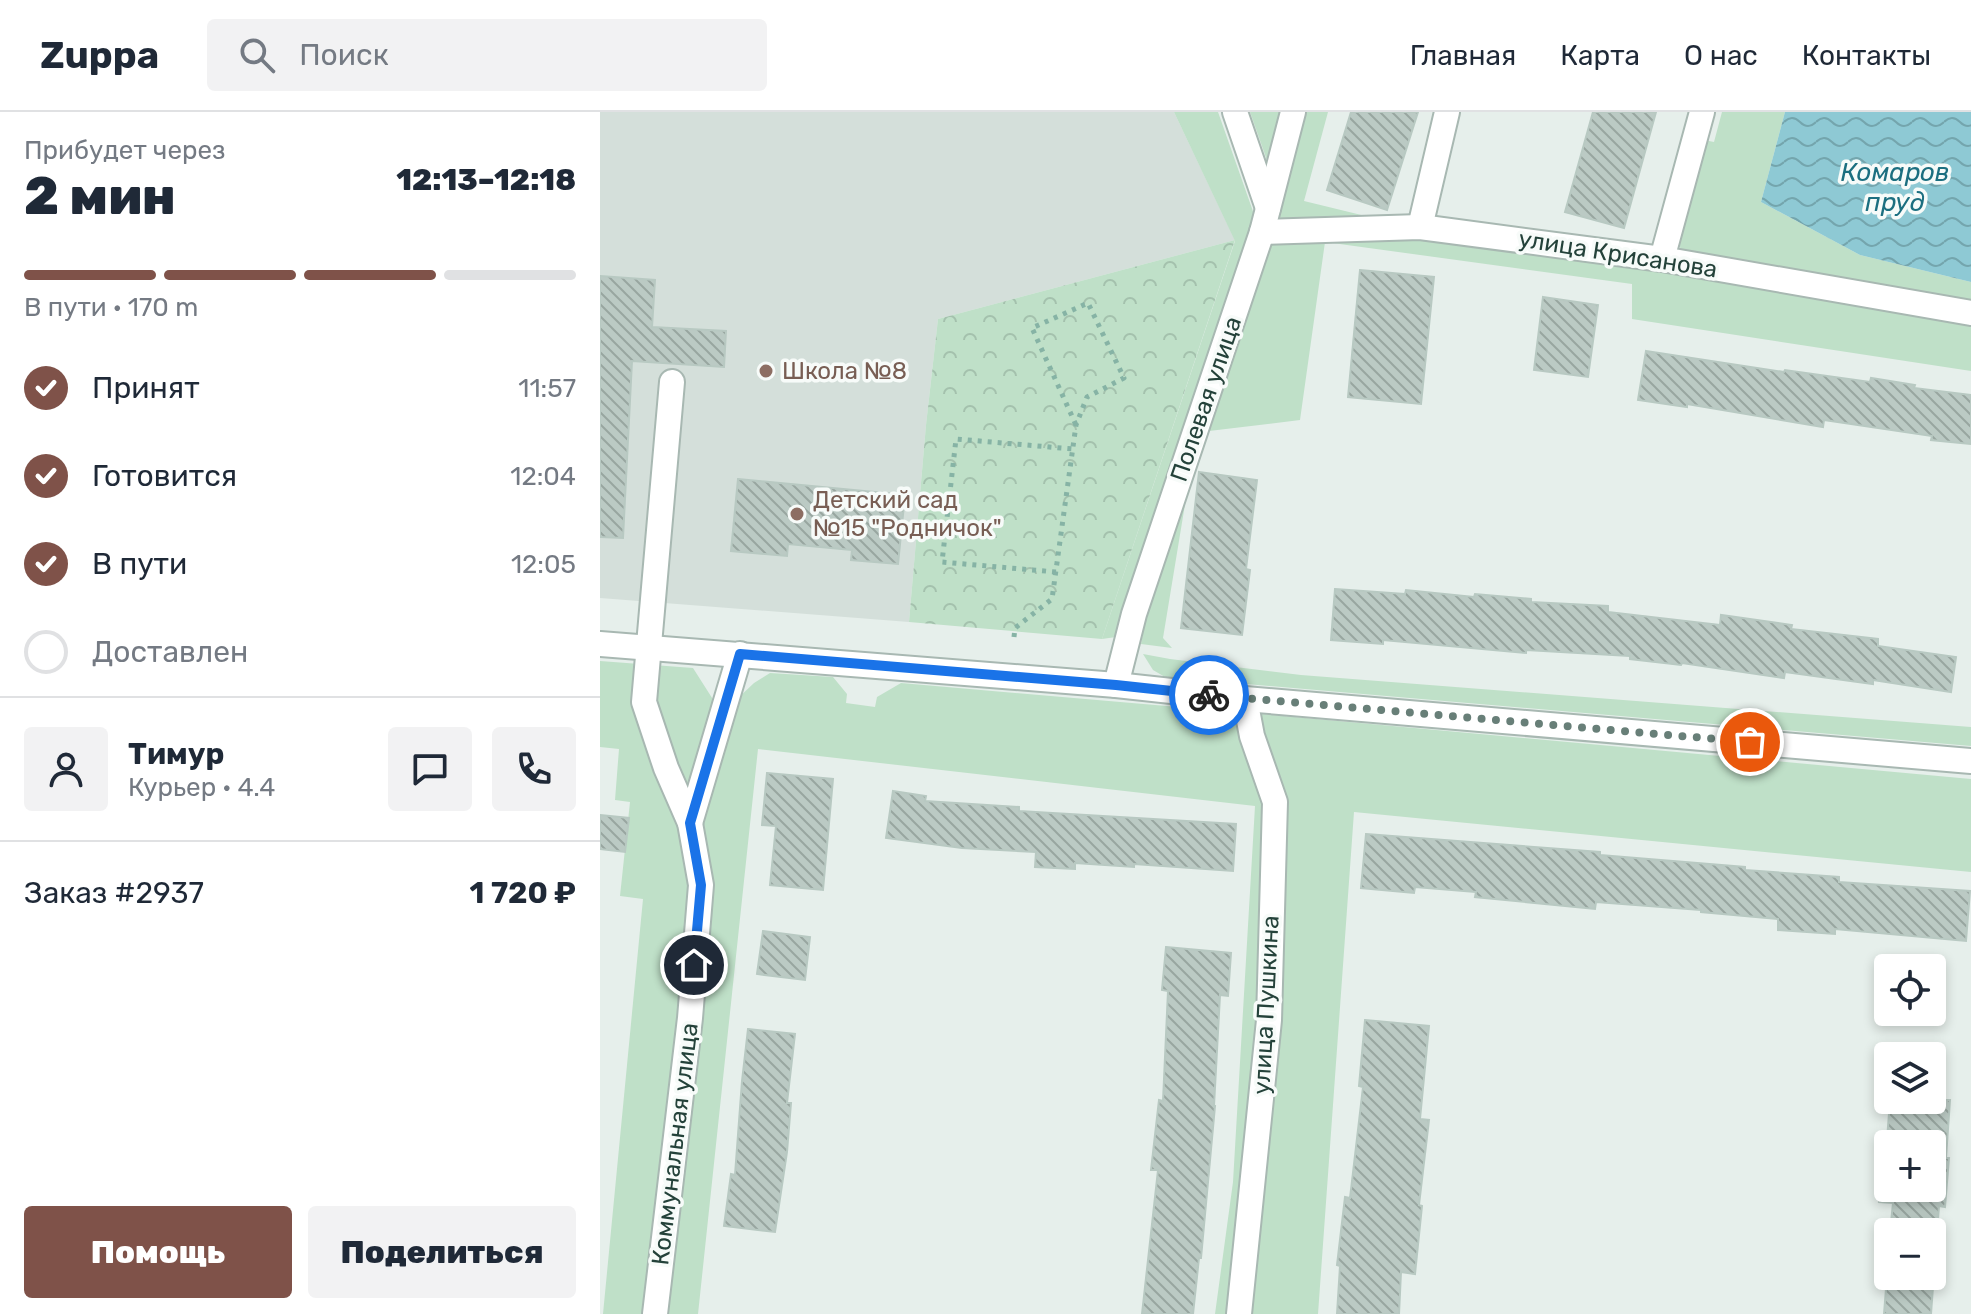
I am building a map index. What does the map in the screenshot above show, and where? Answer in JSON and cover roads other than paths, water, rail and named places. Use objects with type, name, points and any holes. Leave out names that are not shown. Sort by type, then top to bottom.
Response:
[{"type":"street","points":[[1235,112],[1268,208]]},
{"type":"street","name":"Полевая улица","points":[[1116,685],[1134,614],[1262,232],[1293,112]]},
{"type":"street","points":[[1420,227],[1447,112]]},
{"type":"street","points":[[1662,259],[1702,112]]},
{"type":"street","name":"улица Крисанова","points":[[1262,232],[1420,227],[1662,259],[1971,313]]},
{"type":"street","name":"Коммунальная улица","points":[[655,1314],[690,1018],[701,885],[690,823],[666,768],[644,702],[672,382]]},
{"type":"street","points":[[600,644],[1116,685],[1245,699],[1971,761]]},
{"type":"street","points":[[690,823],[740,654]]},
{"type":"street","name":"улица Пушкина","points":[[1239,1314],[1269,1020],[1275,802],[1252,736],[1245,699]]},
{"type":"water","name":"Комаров пруд","points":[[1785,112],[1971,112],[1971,282],[1860,255],[1761,202]]},
{"type":"place","name":"Школа №8","points":[[766,371]]},
{"type":"place","name":"Детский сад №15 \"Родничок\"","points":[[797,514]]}]
